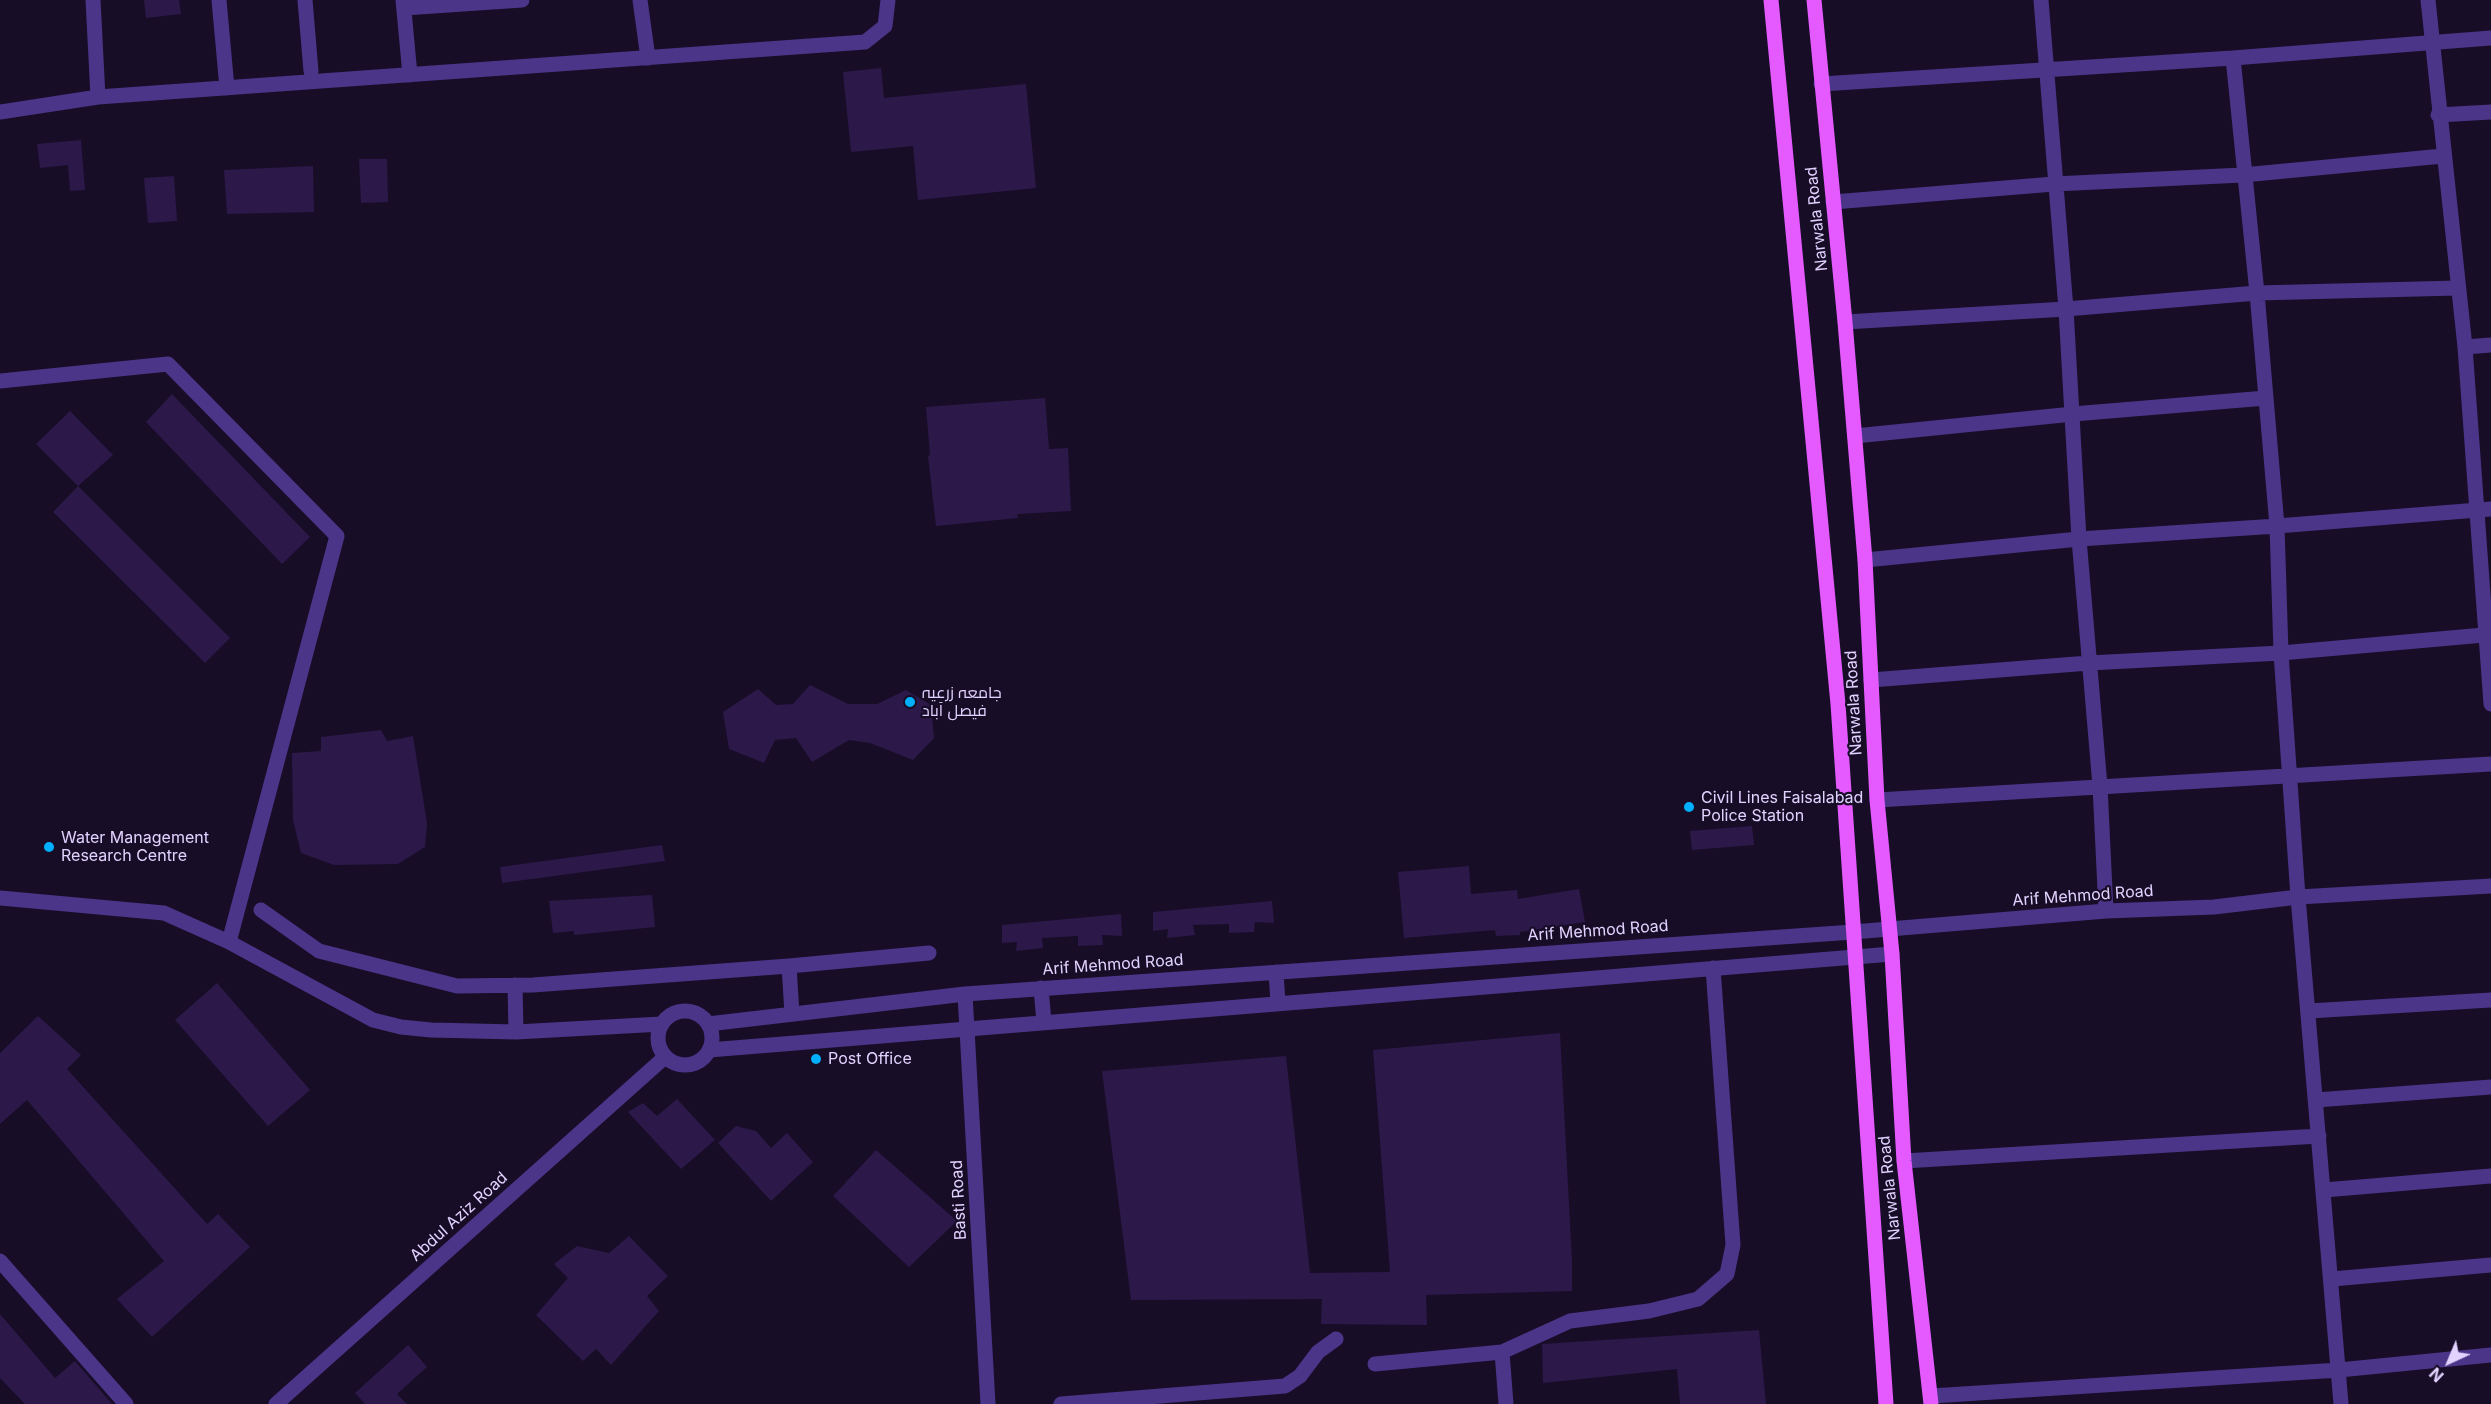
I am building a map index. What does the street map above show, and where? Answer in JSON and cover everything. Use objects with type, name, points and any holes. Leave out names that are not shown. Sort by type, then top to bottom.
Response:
[{"type":"main road","name":"Narwala Road","points":[[1771,0],[1838,704],[1886,1404]]},
{"type":"main road","name":"Narwala Road","points":[[1814,0],[1865,560],[1877,800],[1892,954],[1904,1161],[1931,1400]]},
{"type":"street","points":[[93,0],[98,97]]},
{"type":"street","points":[[219,0],[227,88]]},
{"type":"street","points":[[305,0],[311,70]]},
{"type":"street","points":[[410,75],[403,4],[522,0]]},
{"type":"street","points":[[640,0],[648,58]]},
{"type":"street","points":[[0,112],[98,97],[865,42],[885,26],[888,0]]},
{"type":"street","points":[[2041,0],[2054,184],[2066,309],[2088,663],[2100,786],[2106,912]]},
{"type":"street","points":[[2428,0],[2438,115],[2485,509],[2484,635],[2491,704]]},
{"type":"street","points":[[1821,84],[2233,58],[2491,38]]},
{"type":"street","points":[[2233,58],[2243,175],[2257,293],[2277,526],[2281,653],[2298,897],[2341,1404]]},
{"type":"street","points":[[2438,115],[2491,112]]},
{"type":"street","points":[[1833,202],[2054,184],[2243,175],[2443,156]]},
{"type":"street","points":[[1845,322],[2066,309],[2257,293],[2458,288]]},
{"type":"street","points":[[2465,347],[2491,345]]},
{"type":"street","points":[[0,381],[168,364],[337,536],[230,942]]},
{"type":"street","points":[[1855,436],[2073,414],[2266,398]]},
{"type":"street","points":[[1865,560],[2079,539],[2485,509]]},
{"type":"street","points":[[1871,680],[2088,663],[2281,653],[2484,635]]},
{"type":"street","points":[[1877,800],[2491,764]]},
{"type":"street","name":"Arif Mehmod Road","points":[[708,1024],[965,994],[1041,988],[1853,932],[2106,912],[2214,907],[2298,897],[2491,886]]},
{"type":"street","points":[[0,898],[164,913],[230,942],[373,1020],[431,1030],[516,1032],[662,1024]]},
{"type":"street","points":[[261,910],[320,951],[457,986],[515,986],[789,966],[929,953]]},
{"type":"street","points":[[1595,950],[1597,978]]},
{"type":"street","points":[[709,1050],[1892,954]]},
{"type":"street","points":[[789,966],[792,1014]]},
{"type":"street","points":[[1375,1364],[1502,1352],[1570,1321],[1649,1311],[1698,1299],[1727,1274],[1732,1245],[1713,968]]},
{"type":"street","points":[[1276,972],[1278,1003]]},
{"type":"street","points":[[515,986],[516,1032]]},
{"type":"street","points":[[1041,988],[1044,1022]]},
{"type":"street","name":"Basti Road","points":[[965,994],[988,1404]]},
{"type":"street","points":[[2309,1011],[2491,1000]]},
{"type":"street","points":[[684,1011],[694,1012],[708,1024],[712,1041],[709,1050],[697,1062],[689,1065],[672,1062],[665,1057],[658,1041],[662,1024],[667,1017],[684,1011]]},
{"type":"street","name":"Abdul Aziz Road","points":[[276,1404],[665,1057]]},
{"type":"street","points":[[2316,1100],[2491,1087]]},
{"type":"street","points":[[1904,1161],[2319,1136]]},
{"type":"street","points":[[2324,1190],[2491,1176]]},
{"type":"street","points":[[0,1261],[126,1404]]},
{"type":"street","points":[[2332,1279],[2491,1265]]},
{"type":"street","points":[[1061,1404],[1285,1386],[1300,1376],[1318,1352],[1336,1339]]},
{"type":"street","points":[[1502,1352],[1506,1404]]},
{"type":"street","points":[[1931,1400],[2339,1370],[2491,1355]]},
{"type":"building","points":[[144,0],[179,0],[181,14],[146,18]]},
{"type":"building","points":[[881,68],[884,98],[1026,84],[1036,188],[918,200],[913,146],[851,152],[843,72]]},
{"type":"building","points":[[81,140],[85,190],[70,191],[68,165],[40,168],[37,144]]},
{"type":"building","points":[[359,159],[387,159],[388,202],[361,203]]},
{"type":"building","points":[[313,166],[314,212],[227,214],[224,170]]},
{"type":"building","points":[[174,176],[177,221],[148,223],[144,178]]},
{"type":"building","points":[[172,394],[310,537],[282,564],[146,422]]},
{"type":"building","points":[[1045,398],[1049,449],[1068,448],[1071,511],[1017,514],[1018,518],[936,526],[928,456],[930,455],[926,407]]},
{"type":"building","points":[[70,411],[113,455],[78,486],[36,444]]},
{"type":"building","points":[[78,486],[230,638],[205,663],[53,512]]},
{"type":"building","points":[[810,685],[848,704],[877,704],[906,690],[931,705],[934,738],[913,760],[870,743],[849,740],[812,762],[796,738],[775,740],[764,763],[729,749],[723,712],[758,689],[776,705],[793,704]]},
{"type":"building","points":[[381,730],[387,741],[413,736],[427,823],[425,847],[398,864],[334,865],[301,853],[293,820],[292,753],[321,751],[321,737]]},
{"type":"building","points":[[1752,826],[1754,845],[1692,850],[1690,831]]},
{"type":"building","points":[[662,845],[665,861],[502,883],[500,867]]},
{"type":"building","points":[[1469,866],[1471,894],[1517,890],[1518,899],[1579,889],[1585,922],[1520,932],[1520,935],[1496,936],[1495,930],[1404,938],[1398,872]]},
{"type":"building","points":[[652,895],[655,927],[574,935],[574,931],[553,933],[549,901]]},
{"type":"building","points":[[1272,901],[1274,923],[1255,922],[1254,932],[1229,933],[1229,924],[1193,925],[1195,935],[1167,938],[1168,929],[1153,931],[1153,912]]},
{"type":"building","points":[[1121,914],[1122,936],[1102,935],[1103,945],[1078,946],[1078,936],[1042,938],[1043,948],[1016,951],[1017,942],[1002,943],[1002,925]]},
{"type":"building","points":[[217,983],[310,1090],[268,1126],[175,1020]]},
{"type":"building","points":[[38,1016],[81,1055],[67,1069],[207,1224],[218,1214],[250,1247],[152,1337],[117,1299],[164,1261],[27,1100],[0,1124],[0,1053]]},
{"type":"building","points":[[1560,1033],[1572,1291],[1426,1295],[1427,1325],[1321,1324],[1322,1299],[1131,1300],[1102,1071],[1286,1056],[1310,1273],[1390,1272],[1373,1050]]},
{"type":"building","points":[[677,1099],[715,1140],[681,1169],[628,1112],[643,1103],[657,1116]]},
{"type":"building","points":[[736,1126],[756,1131],[771,1148],[787,1133],[813,1162],[771,1201],[718,1143]]},
{"type":"building","points":[[876,1150],[957,1221],[909,1267],[833,1196]]},
{"type":"building","points":[[629,1236],[668,1276],[647,1296],[659,1311],[611,1365],[596,1349],[583,1361],[536,1315],[568,1278],[554,1264],[577,1246],[609,1253]]},
{"type":"building","points":[[0,1314],[55,1378],[75,1361],[112,1404],[25,1404],[0,1378]]},
{"type":"building","points":[[1759,1330],[1766,1404],[1680,1404],[1677,1369],[1543,1383],[1542,1344]]},
{"type":"building","points":[[408,1345],[427,1367],[397,1394],[407,1404],[365,1404],[355,1393]]},
{"type":"place","name":"جامعہ زرعیہ فیصل آباد","points":[[910,702]]},
{"type":"place","name":"Civil Lines Faisalabad Police Station","points":[[1689,807]]},
{"type":"place","name":"Water Management Research Centre","points":[[49,847]]},
{"type":"place","name":"Post Office","points":[[816,1059]]}]
